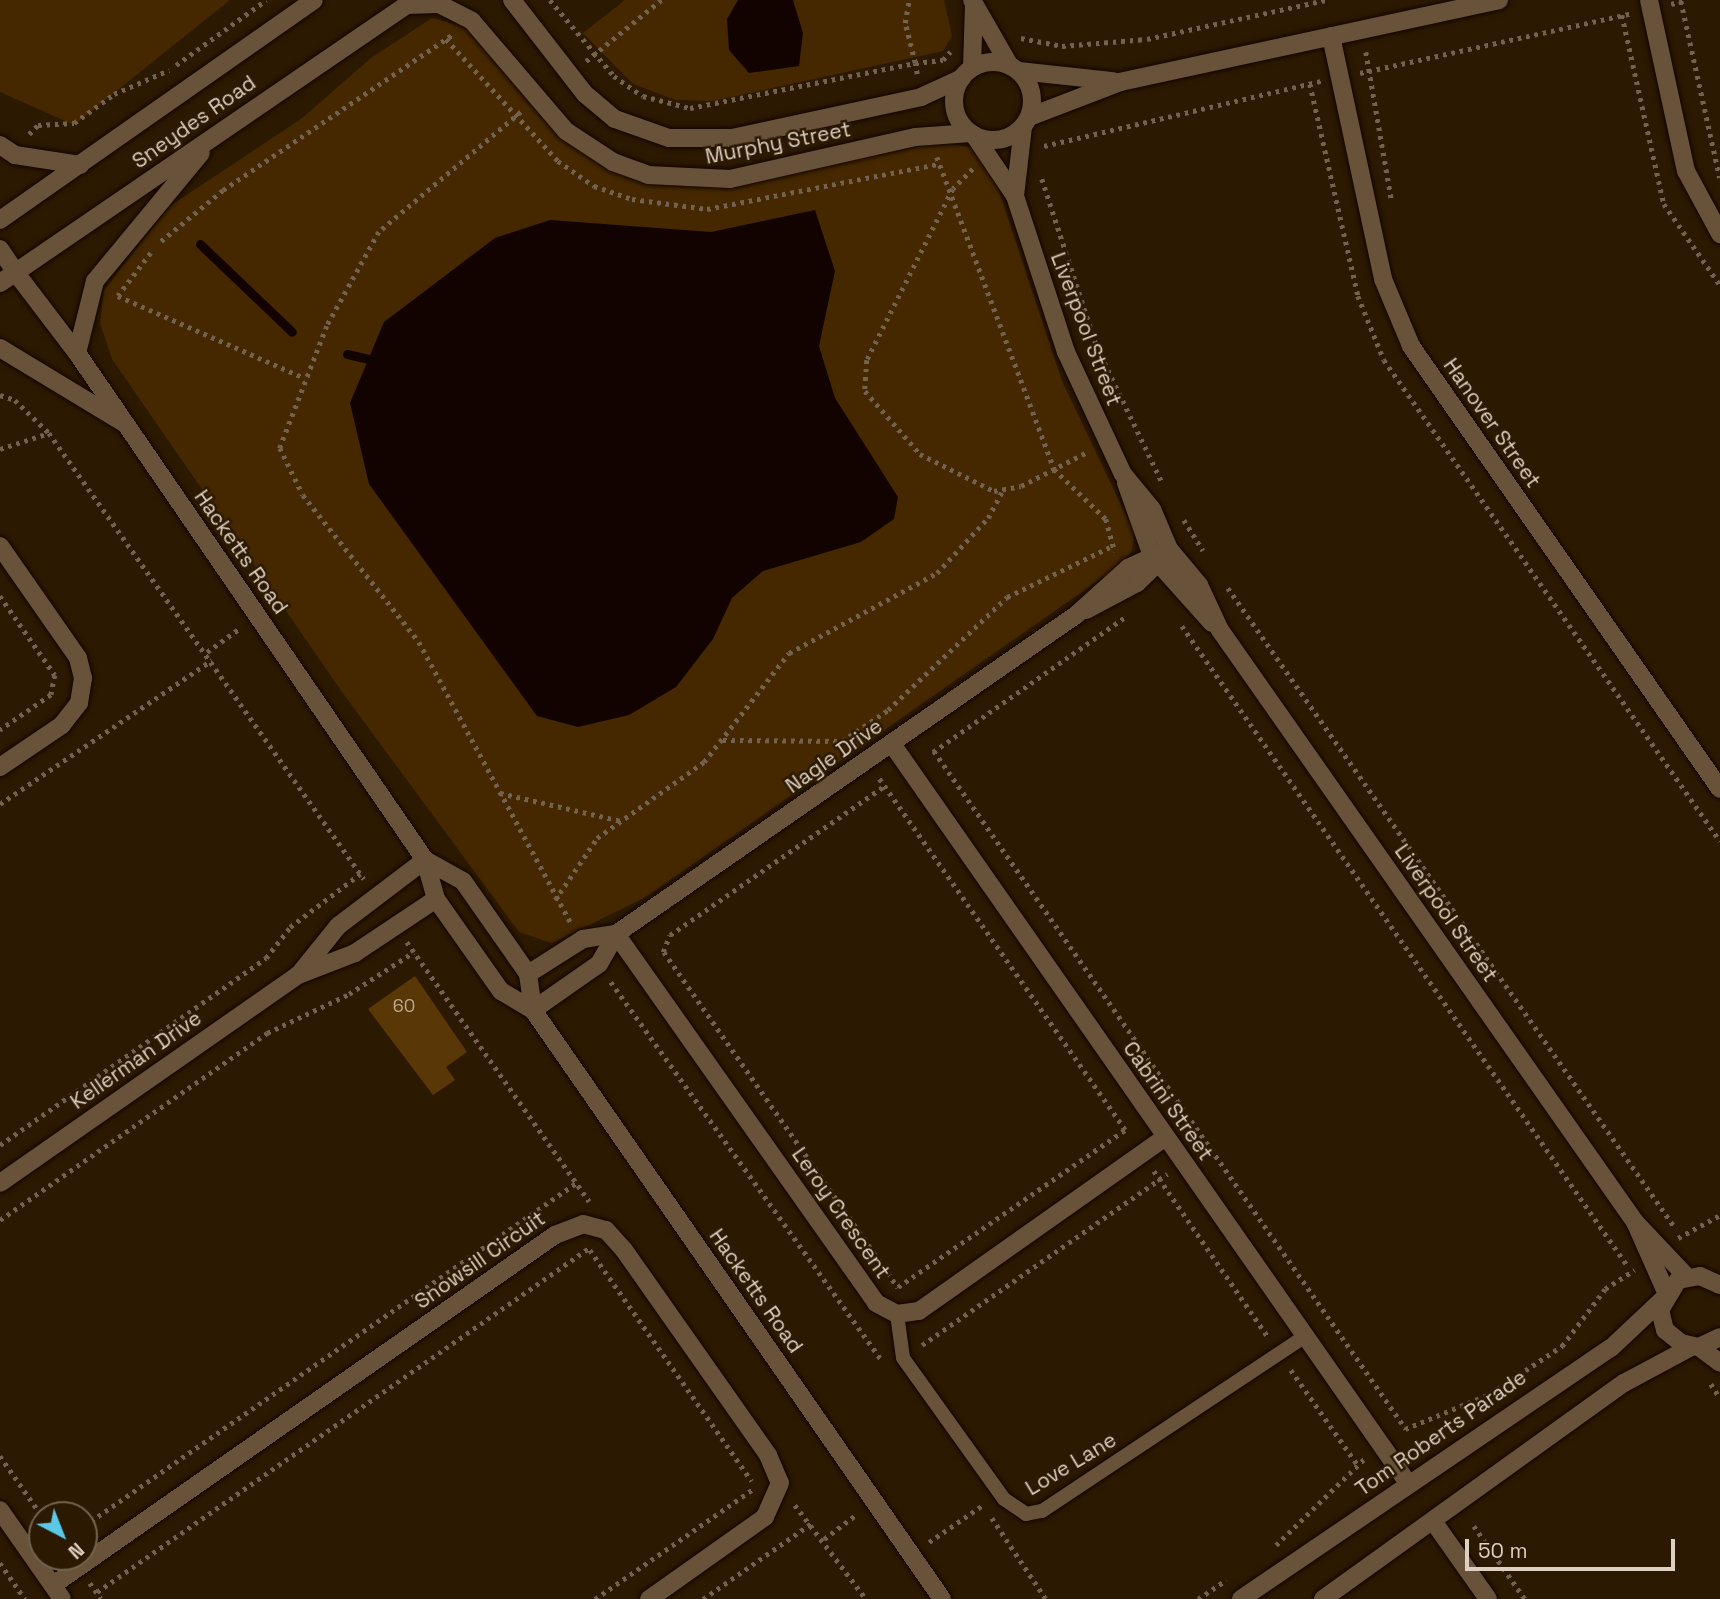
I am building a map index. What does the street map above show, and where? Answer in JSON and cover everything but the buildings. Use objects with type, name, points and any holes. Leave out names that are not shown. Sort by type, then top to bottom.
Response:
[{"type":"street","name":"Sneydes Road","points":[[0,220],[314,0]]},
{"type":"street","name":"Murphy Street","points":[[512,0],[585,94],[615,119],[669,138],[732,138],[920,97],[967,73]]},
{"type":"street","points":[[973,3],[967,73],[955,107],[972,134],[1005,139],[1026,122],[1120,82],[1499,0]]},
{"type":"street","name":"Sneydes Road","points":[[8,278],[411,2]]},
{"type":"street","name":"Murphy Street","points":[[411,2],[439,4],[472,21],[566,131],[612,162],[656,176],[730,179],[915,137],[972,134]]},
{"type":"street","points":[[973,3],[1032,97],[1026,122]]},
{"type":"street","points":[[1650,4],[1686,171],[1720,234]]},
{"type":"street","name":"Hanover Street","points":[[1331,36],[1383,279],[1411,346],[1720,789]]},
{"type":"street","points":[[967,73],[987,62],[1120,82]]},
{"type":"street","name":"Liverpool Street","points":[[1014,195],[1026,122]]},
{"type":"street","points":[[77,353],[96,281],[222,129]]},
{"type":"street","name":"Liverpool Street","points":[[972,134],[1014,195],[1066,352],[1105,442],[1123,474],[1155,561],[1220,630]]},
{"type":"street","points":[[0,145],[15,155],[80,165]]},
{"type":"street","name":"Hacketts Road","points":[[0,249],[8,278],[77,353],[425,860],[436,899],[501,991],[533,1010],[942,1599]]},
{"type":"street","points":[[0,348],[124,423]]},
{"type":"street","name":"Liverpool Street","points":[[1123,474],[1152,509],[1169,549],[1189,572],[1220,630],[1635,1222],[1693,1277]]},
{"type":"street","points":[[0,546],[78,658],[83,678],[79,703],[62,725],[0,768]]},
{"type":"street","name":"Nagle Drive","points":[[533,1010],[599,964],[616,934],[1169,549]]},
{"type":"street","name":"Nagle Drive","points":[[1076,615],[1128,569],[1155,561]]},
{"type":"street","name":"Cabrini Street","points":[[892,744],[1408,1483]]},
{"type":"street","name":"Hacketts Road","points":[[425,860],[463,881],[528,974],[533,1010]]},
{"type":"street","name":"Kellerman Drive","points":[[298,975],[338,926],[425,860]]},
{"type":"street","name":"Kellerman Drive","points":[[0,1183],[298,975],[355,953],[463,881]]},
{"type":"street","name":"Nagle Drive","points":[[501,991],[583,939],[616,934]]},
{"type":"street","name":"Leroy Crescent","points":[[616,934],[876,1303],[897,1314]]},
{"type":"street","points":[[897,1314],[919,1311],[1166,1137]]},
{"type":"street","name":"Liverpool Street","points":[[1635,1222],[1664,1296],[1665,1330],[1695,1347]]},
{"type":"street","points":[[592,1224],[624,1251],[768,1455],[779,1496],[756,1524],[649,1599]]},
{"type":"street","name":"Snowsill Circuit","points":[[58,1592],[555,1235],[592,1224]]},
{"type":"street","points":[[1693,1277],[1720,1266]]},
{"type":"street","points":[[1693,1277],[1720,1285]]},
{"type":"street","name":"Tom Roberts Parade","points":[[1241,1599],[1408,1483],[1611,1348],[1664,1296],[1693,1277]]},
{"type":"street","points":[[1323,1599],[1624,1383],[1720,1337]]},
{"type":"street","points":[[1695,1347],[1720,1363]]},
{"type":"street","points":[[0,1510],[58,1592]]},
{"type":"street","points":[[1433,1521],[1488,1599]]},
{"type":"lane","name":"Love Lane","points":[[897,1314],[903,1358],[1004,1499],[1026,1514],[1042,1511],[1305,1336]]},
{"type":"path","points":[[29,134],[38,125],[74,123],[114,94],[167,72],[266,0]]},
{"type":"path","points":[[550,0],[594,54],[643,96],[690,108],[915,63],[905,23],[909,0]]},
{"type":"path","points":[[594,54],[661,0]]},
{"type":"path","points":[[1010,32],[1027,42],[1062,46],[1147,39],[1326,0]]},
{"type":"path","points":[[1035,157],[1047,142],[1370,71],[1650,4],[1687,0]]},
{"type":"path","points":[[1681,1],[1720,178]]},
{"type":"path","points":[[305,378],[118,296],[182,220],[472,21]]},
{"type":"path","points":[[1361,30],[1393,208]]},
{"type":"path","points":[[513,119],[379,232],[305,378],[282,433],[288,474],[419,642],[555,900],[583,939]]},
{"type":"path","points":[[938,164],[953,189],[1054,470],[1105,519],[1111,547],[1128,569]]},
{"type":"path","points":[[1039,170],[1097,347],[1166,490]]},
{"type":"path","points":[[953,189],[867,360],[863,384],[920,454],[1002,492]]},
{"type":"path","points":[[0,395],[15,400],[49,433],[212,660],[360,874],[384,890]]},
{"type":"path","points":[[0,449],[49,433]]},
{"type":"path","points":[[555,900],[597,838],[704,762],[789,653],[937,573],[988,518],[1002,492],[1054,470],[1105,442]]},
{"type":"path","points":[[1180,514],[1209,560],[1189,572]]},
{"type":"path","points":[[722,740],[842,741],[888,710],[1006,597],[1111,547]]},
{"type":"path","points":[[1224,582],[1681,1236]]},
{"type":"path","points":[[0,596],[55,675],[51,695],[0,730]]},
{"type":"path","points":[[206,652],[257,615]]},
{"type":"path","points":[[617,989],[641,967],[664,952],[670,935],[1127,616]]},
{"type":"path","points":[[1175,617],[1632,1271]]},
{"type":"path","points":[[0,804],[212,660]]},
{"type":"path","points":[[934,751],[1406,1429]]},
{"type":"path","points":[[884,786],[1357,1464]]},
{"type":"path","points":[[499,793],[621,821]]},
{"type":"path","points":[[0,1145],[266,958],[290,927],[360,874]]},
{"type":"path","points":[[405,920],[414,952],[591,1204],[589,1249],[756,1487],[779,1496],[812,1522],[866,1599]]},
{"type":"path","points":[[0,1220],[267,1033],[349,994],[414,952]]},
{"type":"path","points":[[664,952],[898,1287],[1125,1130]]},
{"type":"path","points":[[599,964],[883,1363]]},
{"type":"path","points":[[903,1358],[1208,1145]]},
{"type":"path","points":[[98,1516],[576,1183]]},
{"type":"path","points":[[1712,1216],[1720,1215]]},
{"type":"path","points":[[97,1592],[589,1249]]},
{"type":"path","points":[[1420,1419],[1490,1394],[1562,1346],[1605,1289]]},
{"type":"path","points":[[0,1456],[32,1501]]},
{"type":"path","points":[[1262,1554],[1295,1531],[1343,1473]]},
{"type":"path","points":[[595,1599],[756,1487]]},
{"type":"path","points":[[975,1494],[1046,1599]]},
{"type":"path","points":[[824,1539],[874,1502]]},
{"type":"path","points":[[911,1554],[983,1505]]},
{"type":"path","points":[[703,1599],[812,1522]]},
{"type":"path","points":[[1474,1527],[1525,1599]]},
{"type":"path","points":[[0,1563],[25,1599]]},
{"type":"path","points":[[1198,1599],[1230,1576]]},
{"type":"shaded area","points":[[0,0],[230,0],[74,125],[0,92]]},
{"type":"shaded area","points":[[625,0],[944,0],[952,36],[943,51],[713,101],[676,100],[633,84],[583,33]]},
{"type":"shaded area","points":[[738,0],[793,0],[803,33],[799,66],[749,73],[729,50],[727,19]]},
{"type":"shaded area","points":[[432,18],[464,27],[569,143],[640,181],[725,187],[935,142],[975,148],[994,176],[1062,381],[1134,532],[1132,551],[1119,566],[644,898],[552,943],[519,932],[342,692],[112,359],[100,323],[104,290],[170,206],[301,119],[371,58]]},
{"type":"shaded area","points":[[815,210],[835,271],[819,346],[835,398],[898,497],[894,519],[861,542],[763,571],[732,598],[713,639],[676,687],[629,715],[578,727],[537,716],[369,484],[350,403],[384,322],[495,238],[550,220],[711,232]]},
{"type":"waterway","points":[[200,244],[292,332]]},
{"type":"waterway","points":[[347,354],[369,359]]}]
